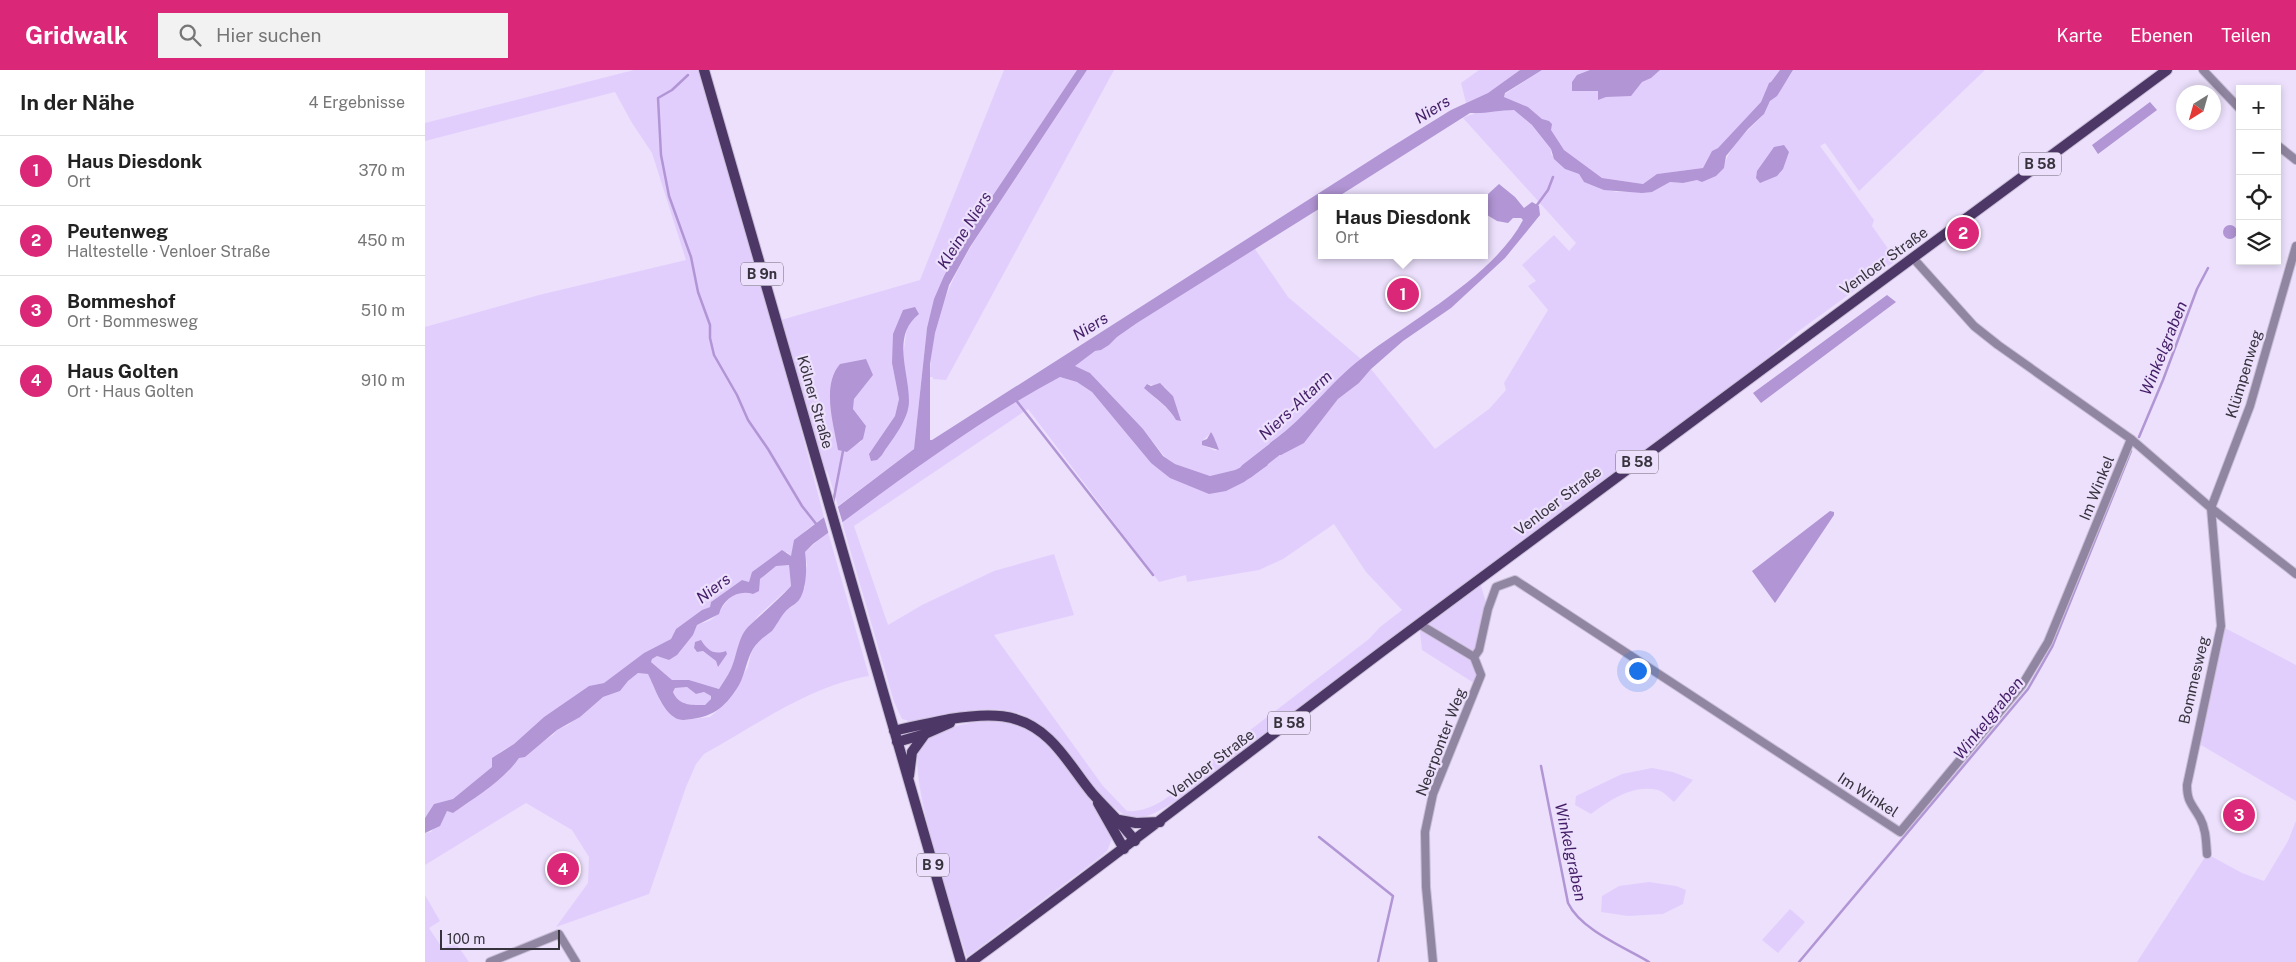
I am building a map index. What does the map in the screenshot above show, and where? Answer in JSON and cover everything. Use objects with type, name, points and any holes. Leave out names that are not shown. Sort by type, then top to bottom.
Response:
[{"type":"main road","name":"Kölner Straße","points":[[703,70],[897,742]]},
{"type":"main road","name":"Venloer Straße","points":[[971,962],[1135,841],[1419,624],[1730,392],[2167,70]]},
{"type":"main road","points":[[894,731],[967,716],[993,714],[1018,719],[1030,724],[1051,740],[1093,794],[1119,820],[1135,841]]},
{"type":"main road","points":[[897,742],[925,734],[967,716]]},
{"type":"main road","points":[[909,782],[912,752],[925,734]]},
{"type":"main road","name":"B 9","points":[[897,742],[961,962]]},
{"type":"main road","points":[[1093,794],[1124,849]]},
{"type":"main road","points":[[1119,820],[1136,823],[1160,822]]},
{"type":"street","points":[[2203,70],[2236,105]]},
{"type":"street","points":[[2281,148],[2296,160]]},
{"type":"street","name":"Klümpenweg","points":[[2211,508],[2250,406],[2296,246]]},
{"type":"street","points":[[1913,258],[1974,326],[2131,439],[2211,508],[2296,574]]},
{"type":"street","name":"Im Winkel","points":[[1474,657],[1479,650],[1488,609],[1496,587],[1515,580],[1899,832],[2022,685],[2048,642],[2131,439]]},
{"type":"street","name":"Bommesweg","points":[[2207,854],[2205,832],[2199,817],[2188,800],[2187,785],[2221,626],[2211,508]]},
{"type":"street","points":[[1419,624],[1474,657]]},
{"type":"street","name":"Neerponter Weg","points":[[1433,962],[1426,887],[1425,832],[1433,794],[1481,675],[1474,657]]},
{"type":"street","points":[[490,962],[559,934],[576,962]]},
{"type":"shaded area","points":[[634,70],[699,70],[777,337],[824,517],[805,531],[791,556],[787,552],[749,582],[742,580],[711,602],[710,607],[702,610],[676,629],[671,639],[644,653],[604,683],[589,686],[544,717],[514,744],[500,752],[492,767],[453,799],[434,804],[425,818],[425,327],[539,295],[686,260],[652,153],[632,123],[615,92],[425,141],[425,123]]},
{"type":"shaded area","points":[[1004,70],[1077,70],[965,237],[944,276],[927,328],[914,449],[838,506],[828,473],[823,466],[781,320],[920,280]],"holes":[[[914,307],[913,318],[907,327],[903,356],[909,401],[905,419],[882,455],[869,454],[895,416],[899,399],[892,363]],[[873,375],[854,399],[853,409],[866,426],[861,442],[851,447],[847,452],[843,451],[831,398]]]},
{"type":"shaded area","points":[[1077,70],[1087,70],[970,247],[949,285],[935,333],[930,364],[930,440],[1388,149],[1451,110],[1488,93],[1520,70],[1542,70],[1505,93],[1504,97],[1528,107],[1542,119],[1549,121],[1552,124],[1551,130],[1564,150],[1602,178],[1643,184],[1657,174],[1703,168],[1712,151],[1718,148],[1761,102],[1769,83],[1780,70],[1793,70],[1777,96],[1770,101],[1764,114],[1748,129],[1726,156],[1724,168],[1716,176],[1702,182],[1697,180],[1683,183],[1670,182],[1652,192],[1642,193],[1604,190],[1584,182],[1579,174],[1565,169],[1554,159],[1551,149],[1532,125],[1514,110],[1470,113],[1342,194],[1318,194],[1318,210],[1137,323],[1109,345],[1095,351],[1075,366],[1090,373],[1143,429],[1163,456],[1175,464],[1210,476],[1235,470],[1261,458],[1268,465],[1244,482],[1226,491],[1209,494],[1170,478],[1151,463],[1092,392],[1077,382],[1060,377],[1027,395],[964,435],[813,544],[805,552],[806,570],[802,595],[781,617],[772,631],[755,646],[739,685],[720,708],[707,715],[680,720],[665,708],[648,674],[638,673],[620,691],[603,697],[580,717],[557,730],[525,757],[519,758],[505,774],[480,795],[453,813],[447,811],[440,826],[425,833],[425,818],[434,804],[453,799],[492,767],[492,758],[514,744],[544,717],[589,686],[604,683],[644,653],[671,639],[676,629],[702,610],[710,607],[711,602],[742,580],[749,582],[752,572],[782,550],[791,556],[794,540],[914,449],[927,328],[934,299],[965,237]],"holes":[[[789,565],[791,586],[745,630],[731,669],[719,689],[689,680],[672,680],[651,662],[657,656],[669,660],[677,655],[693,635],[697,625],[719,614],[724,604],[732,596],[742,593],[753,594],[759,591],[760,579],[776,566]],[[687,687],[696,694],[704,692],[711,696],[711,699],[705,705],[691,705],[679,700],[673,692],[675,688]]]},
{"type":"shaded area","points":[[1087,70],[1114,70],[946,380],[933,379],[933,377],[930,377],[932,349],[937,322],[956,274],[982,230]]},
{"type":"shaded area","points":[[1479,70],[1520,70],[1488,93],[1466,103],[1461,83]]},
{"type":"shaded area","points":[[1542,70],[1780,70],[1771,83],[1769,83],[1761,102],[1718,148],[1712,151],[1703,168],[1657,174],[1643,184],[1602,178],[1564,150],[1542,119],[1528,107],[1504,97],[1505,94]]},
{"type":"shaded area","points":[[1590,70],[1660,70],[1651,78],[1642,82],[1631,96],[1606,97],[1598,100],[1598,91],[1572,91],[1572,82],[1577,75]]},
{"type":"shaded area","points":[[1793,70],[1985,70],[1859,191],[1825,143],[1820,146],[1874,220],[1872,226],[1889,250],[1897,252],[1901,257],[1800,330],[1724,396],[1183,797],[1144,817],[1138,818],[1125,815],[1111,805],[1097,790],[1053,737],[1037,723],[1020,714],[995,709],[971,711],[913,722],[902,719],[894,702],[842,522],[895,483],[976,427],[1060,377],[1077,382],[1092,392],[1151,463],[1209,494],[1267,465],[1261,458],[1235,470],[1210,476],[1175,464],[1164,456],[1143,429],[1090,373],[1074,366],[1095,351],[1109,345],[1137,323],[1255,249],[1288,297],[1361,359],[1291,428],[1270,443],[1304,443],[1338,399],[1359,383],[1371,369],[1435,449],[1489,409],[1506,390],[1504,383],[1548,310],[1528,286],[1536,281],[1522,265],[1554,235],[1569,251],[1576,243],[1463,118],[1480,113],[1514,110],[1532,125],[1551,149],[1551,154],[1565,169],[1579,174],[1584,182],[1616,192],[1652,192],[1670,182],[1683,183],[1697,180],[1724,168],[1734,146],[1763,115],[1770,102]],"holes":[[[1147,384],[1165,387],[1173,396],[1176,420],[1145,388]],[[1028,409],[1159,582],[1186,575],[1187,582],[1259,570],[1283,559],[1334,524],[1366,572],[1402,610],[1380,627],[1369,639],[1189,777],[1170,796],[1145,809],[1127,811],[1103,786],[994,635],[1074,615],[1054,554],[994,571],[922,605],[888,625],[854,526]],[[1212,432],[1214,442],[1218,447],[1216,451],[1203,445],[1202,441]]]},
{"type":"shaded area","points":[[2150,102],[2157,110],[2098,154],[2092,145]]},
{"type":"shaded area","points":[[1784,145],[1789,152],[1783,169],[1777,176],[1760,183],[1756,178],[1757,171],[1774,147]]},
{"type":"shaded area","points":[[1499,184],[1515,197],[1524,208],[1532,202],[1539,206],[1540,215],[1505,258],[1451,308],[1403,341],[1371,369],[1359,383],[1338,399],[1304,443],[1281,455],[1274,455],[1269,449],[1270,443],[1295,423],[1350,368],[1382,343],[1450,296],[1492,260],[1510,241],[1523,220],[1521,218],[1513,218],[1508,223],[1497,221],[1488,216],[1488,194]]},
{"type":"shaded area","points":[[2230,225],[2235,227],[2235,237],[2230,239],[2225,237],[2223,232],[2225,227]]},
{"type":"shaded area","points":[[1887,295],[1896,302],[1761,403],[1753,393]]},
{"type":"shaded area","points":[[915,307],[919,314],[911,323],[906,333],[903,354],[909,401],[906,415],[882,455],[877,460],[871,461],[869,454],[895,416],[899,399],[892,363],[893,334],[903,310]]},
{"type":"shaded area","points":[[866,359],[873,375],[854,399],[853,409],[866,426],[863,439],[847,452],[838,450],[830,406],[831,383],[834,373],[840,364]]},
{"type":"shaded area","points":[[1160,383],[1173,396],[1181,421],[1176,420],[1166,407],[1144,388],[1147,384],[1151,386]]},
{"type":"shaded area","points":[[1211,432],[1219,450],[1202,445],[1202,441],[1207,439]]},
{"type":"shaded area","points":[[1830,511],[1834,512],[1834,515],[1775,603],[1752,571]]},
{"type":"shaded area","points":[[828,532],[869,676],[825,688],[804,697],[704,754],[696,764],[686,787],[649,894],[556,927],[588,883],[589,857],[572,830],[526,803],[425,865],[425,833],[431,832],[447,811],[453,813],[486,790],[512,767],[519,757],[553,735],[557,730],[568,725],[603,697],[620,691],[638,673],[648,674],[661,703],[684,720],[710,717],[726,703],[748,667],[751,653],[761,637],[773,630],[776,622],[787,609],[793,606],[805,587],[804,576],[807,566],[805,552]]},
{"type":"shaded area","points":[[776,565],[789,565],[791,586],[758,616],[740,642],[731,670],[719,689],[689,680],[672,680],[651,662],[651,659],[657,656],[669,660],[693,635],[697,625],[712,619],[733,595],[745,592],[753,594],[760,579]],"holes":[[[695,642],[717,654],[716,661],[703,651],[697,652],[694,649]]]},
{"type":"shaded area","points":[[1479,579],[1488,609],[1474,657],[1481,675],[1477,685],[1422,650],[1419,624]]},
{"type":"shaded area","points":[[2221,626],[2296,665],[2296,801],[2196,742]]},
{"type":"shaded area","points":[[701,640],[712,651],[718,653],[726,651],[727,654],[718,667],[716,661],[703,651],[697,652],[694,648],[695,642]]},
{"type":"shaded area","points":[[687,687],[696,694],[704,692],[711,696],[712,699],[705,705],[691,705],[682,702],[673,692],[675,688]]},
{"type":"shaded area","points":[[990,720],[1021,726],[1041,739],[1065,765],[1090,798],[1108,828],[1112,839],[1107,851],[1099,858],[967,957],[943,882],[925,815],[919,785],[917,761],[920,746],[933,735],[963,724]]},
{"type":"shaded area","points":[[1652,768],[1673,772],[1693,780],[1674,802],[1660,791],[1640,789],[1622,794],[1591,814],[1575,805],[1576,796],[1622,774]]},
{"type":"shaded area","points":[[2296,821],[2296,962],[2137,962],[2207,854],[2242,873],[2264,881],[2288,841]]},
{"type":"shaded area","points":[[1649,882],[1676,886],[1686,890],[1683,904],[1663,914],[1628,916],[1601,912],[1602,896],[1619,886]]},
{"type":"shaded area","points":[[425,895],[440,921],[429,928],[443,949],[455,942],[469,962],[425,962]]},
{"type":"shaded area","points":[[1790,909],[1805,922],[1778,953],[1762,940]]},
{"type":"pier","points":[[837,504],[843,524],[829,535],[823,514]]},
{"type":"waterway","points":[[688,75],[672,90],[658,98],[661,155],[669,196],[691,257],[698,292],[710,325],[710,338],[714,355],[737,395],[748,420],[768,449],[802,506],[817,525]]},
{"type":"waterway","points":[[1537,205],[1548,190],[1553,177]]},
{"type":"waterway","name":"Winkelgraben","points":[[2139,437],[2163,380],[2197,289],[2208,268]]},
{"type":"waterway","points":[[1015,399],[1153,575]]},
{"type":"waterway","name":"Niers-Altarm","points":[[1247,471],[1288,439]]},
{"type":"waterway","points":[[833,503],[843,451]]},
{"type":"waterway","name":"Winkelgraben","points":[[1799,962],[2028,689],[2052,647],[2131,451]]},
{"type":"waterway","name":"Winkelgraben","points":[[1541,766],[1568,903],[1574,913],[1593,930],[1649,962]]},
{"type":"waterway","points":[[1319,837],[1393,896],[1378,962]]},
{"type":"place","name":"Peutenweg","points":[[1963,233]]},
{"type":"place","name":"Haus Diesdonk","points":[[1403,294]]},
{"type":"place","name":"Bommeshof","points":[[2239,815]]},
{"type":"place","name":"Haus Golten","points":[[563,869]]},
{"type":"water label","name":"Niers","points":[[1432,109]]},
{"type":"water label","name":"Kleine Niers","points":[[964,230]]},
{"type":"water label","name":"Niers","points":[[1090,326]]},
{"type":"water label","name":"Niers","points":[[713,588]]}]
